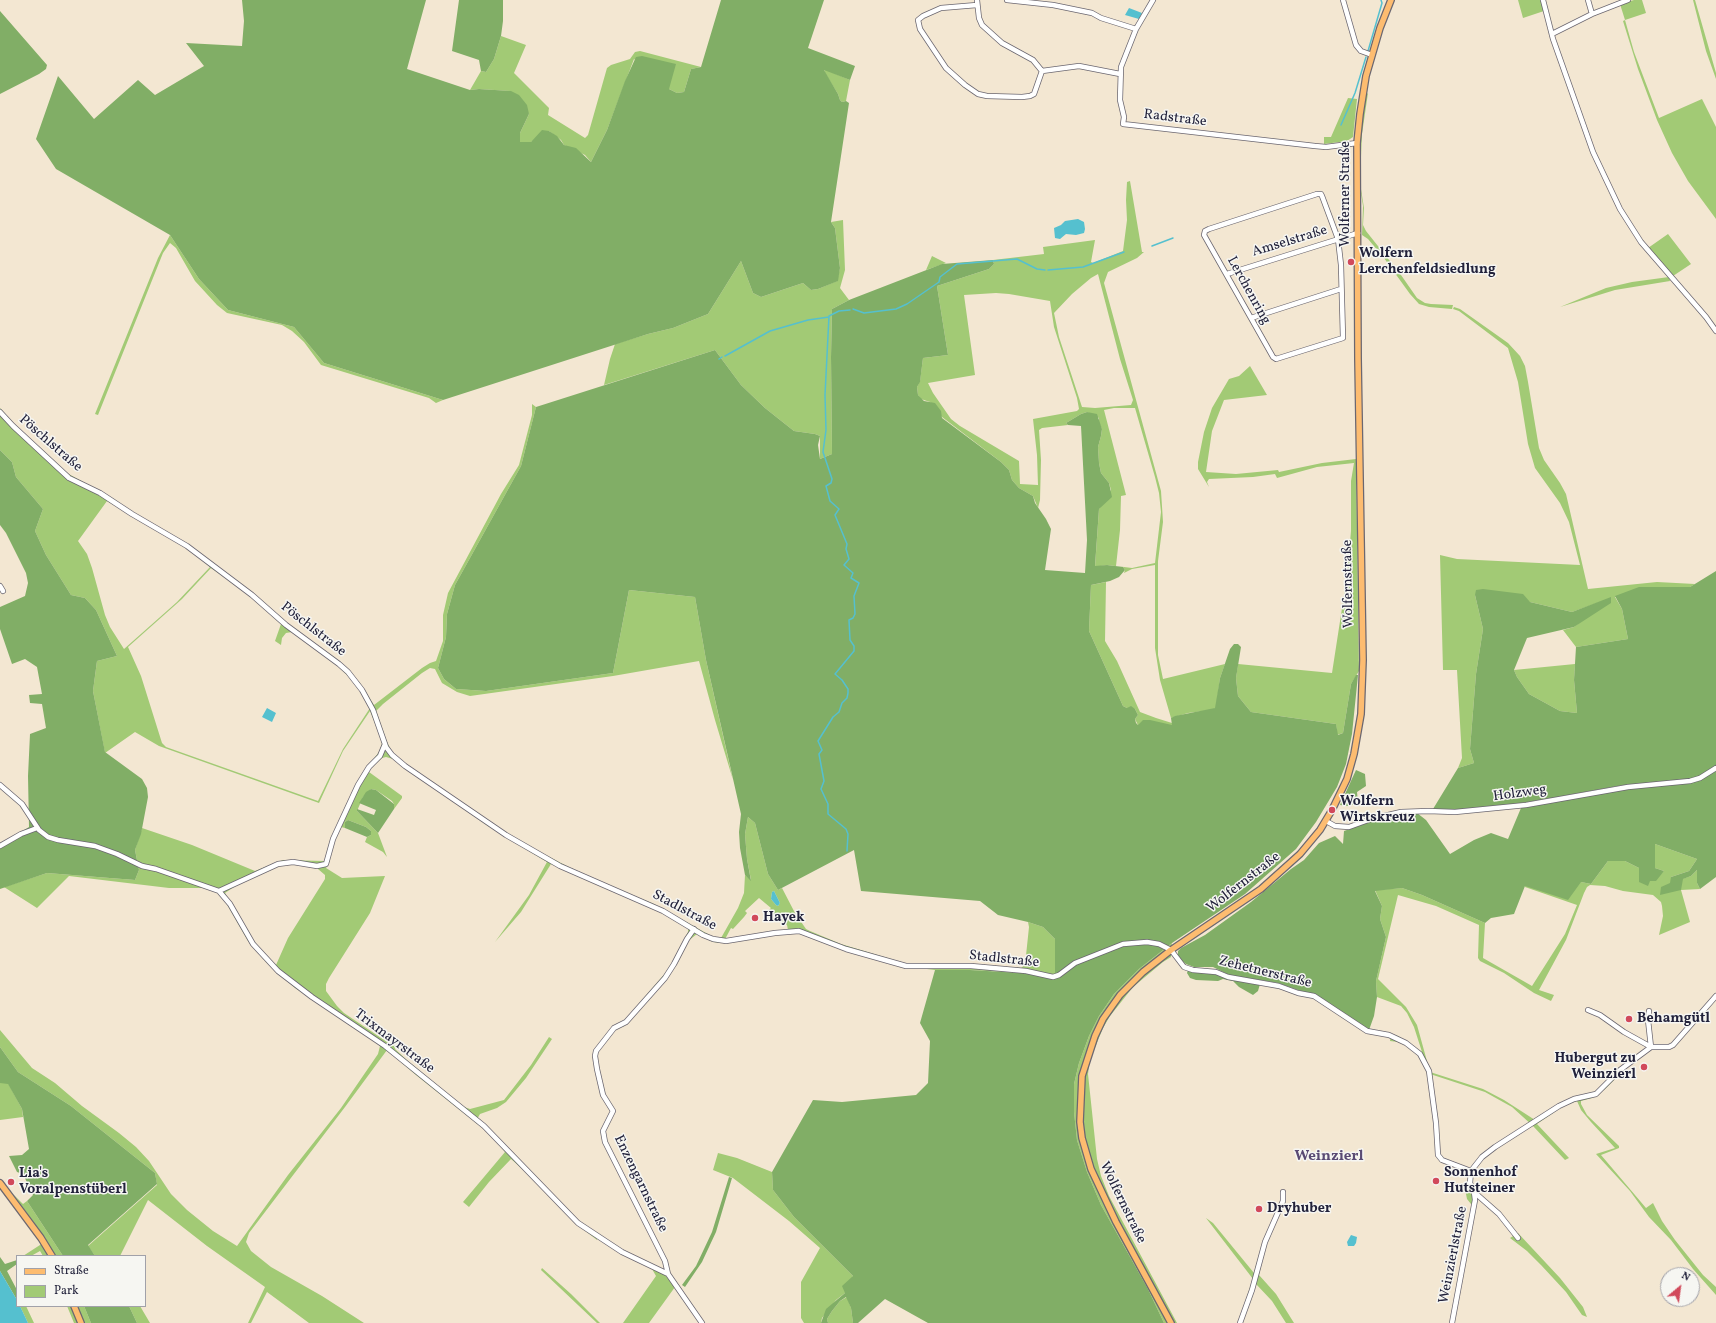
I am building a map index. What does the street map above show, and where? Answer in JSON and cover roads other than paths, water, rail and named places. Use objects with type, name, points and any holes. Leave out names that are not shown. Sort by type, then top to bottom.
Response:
[{"type":"main road","name":"Wolferner Straße","points":[[1358,359],[1357,143],[1363,91],[1372,55],[1390,0]]},
{"type":"main road","name":"Wolfernstraße","points":[[1171,1323],[1116,1222],[1094,1175],[1082,1138],[1080,1087],[1085,1063],[1094,1036],[1103,1019],[1120,995],[1131,983],[1171,950],[1261,889],[1300,854],[1326,821],[1341,792],[1351,766],[1358,736],[1361,714],[1363,660],[1358,359]]},
{"type":"main road","points":[[0,1183],[41,1238],[51,1255]]},
{"type":"main road","points":[[74,1307],[81,1323]]},
{"type":"street","points":[[1007,0],[1053,5],[1092,13],[1101,18],[1136,29]]},
{"type":"street","name":"Radstraße","points":[[1153,0],[1136,29],[1123,60],[1120,74],[1120,100],[1124,124],[1326,147],[1357,143]]},
{"type":"street","points":[[1343,0],[1354,41],[1361,51],[1372,55]]},
{"type":"street","points":[[1543,0],[1559,58],[1592,152],[1620,209],[1641,242],[1706,317],[1716,331]]},
{"type":"street","points":[[1588,0],[1592,14]]},
{"type":"street","points":[[1552,34],[1592,14],[1628,0]]},
{"type":"street","points":[[977,3],[980,22],[988,31],[1002,43],[1033,60],[1042,71],[1034,94],[1030,96],[987,96],[978,94],[965,85],[946,68],[920,29],[918,20],[923,16],[941,8],[977,3]]},
{"type":"street","points":[[1042,71],[1079,66],[1120,74]]},
{"type":"street","name":"Lerchenring","points":[[1317,194],[1322,196],[1338,239],[1341,265],[1343,338],[1276,360],[1227,274],[1204,235],[1205,231],[1317,194]]},
{"type":"street","points":[[1338,239],[1358,233]]},
{"type":"street","name":"Amselstraße","points":[[1227,274],[1338,239]]},
{"type":"street","points":[[1251,318],[1341,289]]},
{"type":"street","name":"Pöschlstraße","points":[[0,412],[69,478],[100,493],[132,514],[187,546],[252,595],[286,626],[339,664],[356,681],[367,699],[378,722],[385,744]]},
{"type":"street","points":[[0,586],[3,591]]},
{"type":"street","points":[[0,785],[25,808],[37,828],[44,835],[58,840],[95,846],[142,866],[161,870],[220,891],[278,864],[293,862],[317,866],[326,864],[333,839],[358,785],[369,767],[380,756],[385,744]]},
{"type":"street","name":"Stadlstraße","points":[[385,744],[392,755],[405,766],[477,816],[535,852],[582,876],[663,911],[710,938],[721,941],[799,931],[846,949],[906,966],[971,966],[1026,971],[1050,977],[1059,975],[1075,963],[1123,944],[1153,943],[1163,945],[1171,950]]},
{"type":"street","points":[[380,756],[392,755]]},
{"type":"street","name":"Holzweg","points":[[1326,821],[1339,827],[1349,827],[1371,819],[1401,812],[1455,812],[1526,805],[1628,787],[1690,781],[1700,778],[1716,768]]},
{"type":"street","points":[[0,845],[21,834],[37,828]]},
{"type":"street","name":"Trixmayrstraße","points":[[220,891],[230,904],[253,944],[278,971],[312,997],[385,1046],[474,1117],[493,1134],[578,1223],[622,1252],[668,1274],[702,1323]]},
{"type":"street","name":"Enzengarnstraße","points":[[668,1274],[665,1261],[606,1142],[603,1131],[613,1111],[603,1095],[596,1069],[595,1056],[596,1051],[614,1028],[626,1022],[665,978],[694,929]]},
{"type":"street","name":"Zehetnerstraße","points":[[1171,950],[1184,967],[1193,970],[1216,972],[1228,977],[1279,986],[1298,993],[1314,996],[1367,1031],[1389,1035],[1406,1042],[1420,1054],[1428,1071],[1436,1123],[1438,1155],[1442,1160],[1471,1171]]},
{"type":"street","points":[[1588,1010],[1600,1015],[1624,1032],[1651,1047],[1669,1047],[1716,996]]},
{"type":"street","points":[[1649,1011],[1648,1024],[1651,1047]]},
{"type":"street","points":[[1471,1171],[1482,1157],[1495,1147],[1550,1112],[1567,1102],[1596,1094],[1620,1070],[1651,1047]]},
{"type":"street","name":"Weinzierlstraße","points":[[1452,1323],[1470,1235],[1475,1200],[1474,1192],[1470,1184],[1471,1171]]},
{"type":"street","points":[[1240,1323],[1252,1290],[1265,1242],[1283,1201],[1283,1192]]},
{"type":"street","name":"Weinzierlstraße","points":[[1474,1192],[1499,1214],[1518,1238]]},
{"type":"water","points":[[1129,8],[1142,13],[1139,19],[1125,15]]},
{"type":"water","points":[[1078,219],[1084,222],[1084,233],[1076,235],[1066,234],[1060,239],[1055,238],[1054,228],[1061,225],[1065,221]]},
{"type":"water","points":[[267,708],[276,713],[272,722],[262,717]]},
{"type":"water","points":[[774,891],[780,903],[778,906],[771,899],[772,892]]},
{"type":"water","points":[[1351,1235],[1357,1237],[1356,1243],[1354,1246],[1348,1246],[1347,1242]]},
{"type":"water","points":[[0,1271],[16,1298],[16,1307],[20,1307],[28,1323],[0,1323]]},
{"type":"waterway","points":[[1368,51],[1382,3],[1381,0]]},
{"type":"waterway","points":[[1341,125],[1355,93],[1366,57]]},
{"type":"waterway","points":[[1152,246],[1173,238]]},
{"type":"waterway","points":[[1048,270],[1083,267],[1124,252]]},
{"type":"waterway","points":[[853,309],[864,313],[896,309],[907,304],[939,282],[940,277],[957,264],[1017,259],[1037,269],[1045,270]]},
{"type":"waterway","points":[[847,851],[848,834],[846,829],[828,814],[828,804],[821,789],[824,781],[819,754],[822,750],[818,741],[833,717],[839,712],[842,703],[847,698],[848,689],[842,680],[835,674],[854,651],[854,646],[850,640],[849,620],[853,618],[855,614],[854,596],[859,583],[851,578],[853,573],[844,565],[849,559],[846,549],[847,544],[835,515],[839,509],[830,501],[826,486],[831,483],[832,479],[823,452],[826,430],[825,395],[829,316],[839,311],[850,310]]},
{"type":"waterway","points":[[725,356],[770,331],[808,320],[829,317]]},
{"type":"place","name":"Wolfern Lerchenfeldsiedlung","points":[[1351,262]]},
{"type":"place","name":"Wolfern Wirtskreuz","points":[[1332,810]]},
{"type":"place","name":"Hayek","points":[[755,918]]},
{"type":"place","name":"Behamgütl","points":[[1629,1019]]},
{"type":"place","name":"Hubergut zu Weinzierl","points":[[1644,1067]]},
{"type":"place","name":"Sonnenhof Hutsteiner","points":[[1436,1181]]},
{"type":"place","name":"Lia's Voralpenstüberl","points":[[11,1182]]},
{"type":"place","name":"Dryhuber","points":[[1259,1209]]},
{"type":"district","name":"Weinzierl","points":[[1329,1157]]}]
